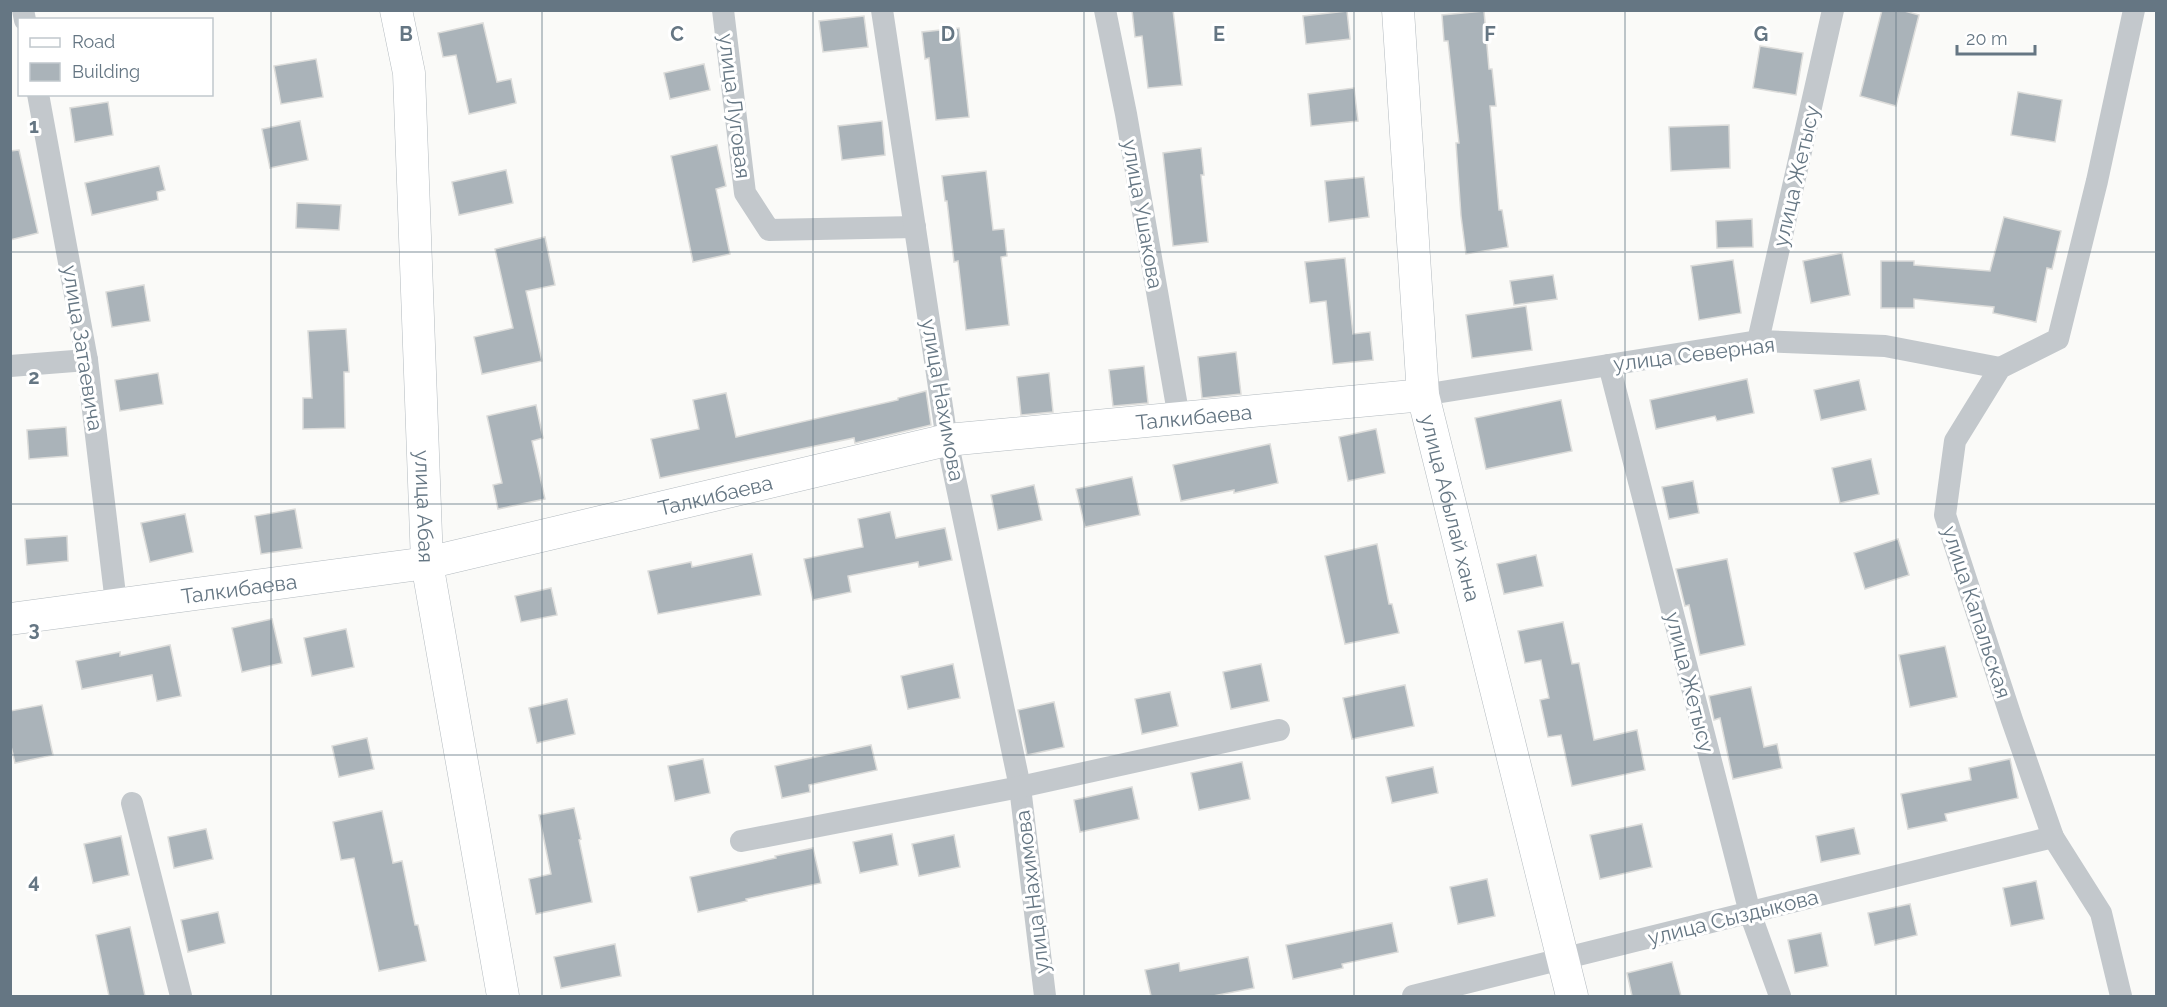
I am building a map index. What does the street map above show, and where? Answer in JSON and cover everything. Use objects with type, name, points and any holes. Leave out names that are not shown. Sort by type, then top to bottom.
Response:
[{"type":"street","name":"улица Абая","points":[[396,10],[409,72],[427,562],[503,996]]},
{"type":"street","name":"улица Луговая","points":[[723,10],[746,193],[769,230],[915,227]]},
{"type":"street","name":"улица Нахимова","points":[[882,10],[947,440],[1020,787],[1045,996]]},
{"type":"street","name":"улица Ушакова","points":[[1105,10],[1126,114],[1179,418]]},
{"type":"street","name":"улица Абылай хана","points":[[1398,10],[1423,395],[1572,996]]},
{"type":"street","name":"улица Жетысу","points":[[1758,341],[1833,10]]},
{"type":"street","points":[[2000,368],[2058,339],[2097,181],[2134,10]]},
{"type":"street","name":"улица Затаевича","points":[[38,96],[87,360],[117,603]]},
{"type":"street","name":"улица Северная","points":[[1423,395],[1758,341],[1885,346],[2000,368]]},
{"type":"street","points":[[10,366],[87,360]]},
{"type":"street","name":"улица Жетысу","points":[[1609,365],[1750,913],[1780,996]]},
{"type":"street","name":"улица Капальская","points":[[2000,368],[1955,441],[1945,515],[2053,837],[2101,913],[2121,996]]},
{"type":"street","name":"Талкибаева","points":[[10,619],[427,562],[947,440],[1423,395]]},
{"type":"street","name":"улица Нахимова","points":[[741,841],[1020,787],[1279,729]]},
{"type":"street","points":[[132,803],[181,996]]},
{"type":"street","name":"улица Сыздыкова","points":[[1413,996],[2053,837]]},
{"type":"building","points":[[1132,10],[1173,10],[1182,85],[1148,88],[1142,36],[1135,37]]},
{"type":"building","points":[[1882,10],[1901,10],[1919,15],[1896,106],[1860,96]]},
{"type":"building","points":[[1347,11],[1350,39],[1306,44],[1303,16]]},
{"type":"building","points":[[1484,11],[1489,69],[1492,69],[1496,106],[1490,106],[1499,210],[1502,210],[1508,247],[1466,254],[1456,143],[1459,143],[1448,41],[1444,41],[1442,15]]},
{"type":"building","points":[[864,16],[868,47],[823,52],[819,21]]},
{"type":"building","points":[[483,23],[497,82],[511,79],[516,103],[469,114],[456,55],[443,57],[438,33]]},
{"type":"building","points":[[959,28],[969,117],[936,120],[929,58],[925,59],[922,32]]},
{"type":"building","points":[[1760,46],[1803,53],[1796,95],[1753,88]]},
{"type":"building","points":[[316,59],[323,97],[281,104],[274,66]]},
{"type":"building","points":[[704,64],[710,90],[670,99],[664,73]]},
{"type":"building","points":[[1354,88],[1358,121],[1311,126],[1308,94]]},
{"type":"building","points":[[2018,92],[2062,100],[2055,142],[2011,135]]},
{"type":"building","points":[[108,102],[113,135],[75,142],[70,108]]},
{"type":"building","points":[[300,121],[308,160],[270,168],[262,129]]},
{"type":"building","points":[[882,121],[885,155],[842,160],[838,126]]},
{"type":"building","points":[[1729,125],[1730,168],[1671,171],[1669,127]]},
{"type":"building","points":[[717,145],[726,186],[716,189],[730,254],[693,262],[671,156]]},
{"type":"building","points":[[1201,148],[1204,175],[1201,175],[1208,242],[1173,246],[1163,153]]},
{"type":"building","points":[[19,150],[38,233],[10,240],[10,151]]},
{"type":"building","points":[[159,166],[165,190],[157,192],[158,200],[92,215],[85,183]]},
{"type":"building","points":[[506,170],[513,203],[459,215],[452,182]]},
{"type":"building","points":[[986,171],[993,230],[1004,229],[1007,256],[1001,257],[1009,325],[966,330],[958,261],[954,262],[942,176]]},
{"type":"building","points":[[1364,177],[1369,217],[1329,222],[1325,181]]},
{"type":"building","points":[[297,203],[341,205],[339,230],[296,228]]},
{"type":"building","points":[[2004,217],[2061,231],[2052,269],[2047,268],[2036,322],[1993,313],[1994,307],[1914,299],[1914,308],[1881,308],[1881,261],[1914,261],[1914,265],[1990,271]]},
{"type":"building","points":[[1752,219],[1753,247],[1717,248],[1716,221]]},
{"type":"building","points":[[545,237],[555,285],[526,291],[542,361],[482,374],[474,337],[513,328],[495,249]]},
{"type":"building","points":[[1842,253],[1850,295],[1811,303],[1803,261]]},
{"type":"building","points":[[1345,258],[1353,334],[1370,332],[1373,360],[1333,364],[1326,301],[1310,303],[1305,262]]},
{"type":"building","points":[[1733,260],[1741,313],[1699,320],[1691,266]]},
{"type":"building","points":[[1553,275],[1557,299],[1514,305],[1510,281]]},
{"type":"building","points":[[144,285],[150,321],[112,327],[106,292]]},
{"type":"building","points":[[1526,306],[1532,350],[1472,358],[1466,315]]},
{"type":"building","points":[[346,329],[349,372],[344,372],[345,428],[303,429],[303,398],[312,398],[308,331]]},
{"type":"building","points":[[1236,352],[1241,394],[1202,398],[1198,357]]},
{"type":"building","points":[[1144,366],[1148,403],[1113,406],[1109,370]]},
{"type":"building","points":[[158,373],[163,404],[120,411],[115,380]]},
{"type":"building","points":[[1049,373],[1053,412],[1021,415],[1017,377]]},
{"type":"building","points":[[1747,379],[1754,413],[1717,421],[1715,416],[1656,429],[1650,400]]},
{"type":"building","points":[[1859,380],[1866,410],[1821,420],[1814,390]]},
{"type":"building","points":[[926,391],[931,425],[855,443],[854,438],[660,478],[651,439],[699,429],[693,400],[726,393],[736,437],[898,400],[898,398]]},
{"type":"building","points":[[1561,400],[1572,451],[1486,469],[1475,418]]},
{"type":"building","points":[[536,405],[543,438],[532,441],[545,499],[498,509],[493,485],[502,483],[487,416]]},
{"type":"building","points":[[66,427],[68,456],[29,459],[27,430]]},
{"type":"building","points":[[1376,429],[1385,473],[1348,481],[1339,437]]},
{"type":"building","points":[[1270,444],[1278,483],[1234,493],[1234,490],[1181,501],[1173,465]]},
{"type":"building","points":[[1871,459],[1879,494],[1840,503],[1832,468]]},
{"type":"building","points":[[1132,477],[1140,515],[1085,527],[1076,489]]},
{"type":"building","points":[[1693,481],[1699,513],[1669,519],[1662,487]]},
{"type":"building","points":[[1034,485],[1042,520],[998,530],[991,495]]},
{"type":"building","points":[[295,509],[302,548],[261,554],[255,516]]},
{"type":"building","points":[[890,512],[896,538],[945,528],[952,560],[919,567],[918,562],[848,576],[851,592],[813,600],[804,559],[863,547],[858,519]]},
{"type":"building","points":[[185,514],[193,552],[150,562],[141,523]]},
{"type":"building","points":[[67,536],[68,561],[27,565],[25,539]]},
{"type":"building","points":[[1898,539],[1909,575],[1865,589],[1854,553]]},
{"type":"building","points":[[1377,544],[1389,604],[1392,604],[1399,633],[1345,644],[1325,556]]},
{"type":"building","points":[[752,554],[761,595],[658,614],[648,571],[691,562],[692,567]]},
{"type":"building","points":[[1536,555],[1543,586],[1504,594],[1497,564]]},
{"type":"building","points":[[1727,559],[1745,645],[1700,655],[1689,605],[1685,606],[1676,569]]},
{"type":"building","points":[[551,588],[557,615],[521,622],[515,596]]},
{"type":"building","points":[[272,619],[282,663],[242,672],[232,628]]},
{"type":"building","points":[[1563,622],[1572,664],[1579,663],[1594,740],[1637,730],[1645,770],[1572,786],[1561,735],[1548,737],[1540,700],[1549,698],[1541,660],[1525,663],[1518,631]]},
{"type":"building","points":[[346,629],[354,667],[312,676],[304,638]]},
{"type":"building","points":[[170,645],[181,696],[157,701],[152,675],[82,689],[76,661],[120,652],[120,656]]},
{"type":"building","points":[[1945,646],[1957,697],[1910,707],[1899,655]]},
{"type":"building","points":[[953,664],[960,698],[908,709],[901,676]]},
{"type":"building","points":[[1261,664],[1269,701],[1231,709],[1223,672]]},
{"type":"building","points":[[1405,685],[1414,726],[1352,739],[1343,698]]},
{"type":"building","points":[[1751,687],[1764,747],[1777,744],[1782,768],[1733,779],[1720,718],[1714,720],[1709,696]]},
{"type":"building","points":[[1170,692],[1178,726],[1142,734],[1135,699]]},
{"type":"building","points":[[567,699],[575,734],[537,743],[529,708]]},
{"type":"building","points":[[1054,702],[1064,747],[1027,755],[1018,710]]},
{"type":"building","points":[[42,705],[53,755],[15,763],[10,742],[10,711]]},
{"type":"building","points":[[367,738],[374,769],[339,777],[332,746]]},
{"type":"building","points":[[871,745],[877,770],[809,785],[810,792],[782,798],[775,766]]},
{"type":"building","points":[[703,759],[710,793],[675,801],[668,766]]},
{"type":"building","points":[[2010,759],[2018,798],[1945,814],[1947,821],[1908,829],[1901,794],[1971,780],[1969,768]]},
{"type":"building","points":[[1242,762],[1250,799],[1199,810],[1191,773]]},
{"type":"building","points":[[1433,767],[1438,793],[1392,803],[1386,777]]},
{"type":"building","points":[[1132,787],[1139,819],[1080,832],[1074,800]]},
{"type":"building","points":[[574,808],[592,902],[536,914],[529,879],[551,874],[539,815]]},
{"type":"building","points":[[382,811],[393,863],[402,861],[415,925],[418,925],[426,961],[379,971],[354,858],[341,860],[333,822]]},
{"type":"building","points":[[1642,824],[1652,867],[1600,879],[1590,835]]},
{"type":"building","points":[[1854,828],[1860,854],[1821,862],[1816,836]]},
{"type":"building","points":[[206,829],[213,859],[174,868],[168,837]]},
{"type":"building","points":[[892,834],[898,865],[860,873],[853,842]]},
{"type":"building","points":[[954,835],[960,867],[919,876],[912,844]]},
{"type":"building","points":[[121,836],[129,875],[93,883],[84,844]]},
{"type":"building","points":[[813,848],[821,883],[698,912],[690,877]]},
{"type":"building","points":[[1487,879],[1495,916],[1458,924],[1450,887]]},
{"type":"building","points":[[2036,881],[2044,919],[2011,926],[2003,888]]},
{"type":"building","points":[[1910,904],[1917,935],[1875,945],[1868,913]]},
{"type":"building","points":[[218,912],[225,943],[188,952],[181,920]]},
{"type":"building","points":[[1392,923],[1398,952],[1342,964],[1343,968],[1293,979],[1286,945]]},
{"type":"building","points":[[130,927],[145,996],[109,996],[96,935]]},
{"type":"building","points":[[1821,933],[1828,966],[1795,973],[1788,940]]},
{"type":"building","points":[[615,944],[621,976],[561,988],[554,957]]},
{"type":"building","points":[[1248,957],[1254,988],[1213,996],[1151,996],[1145,970],[1179,963],[1180,971]]},
{"type":"building","points":[[1672,962],[1681,996],[1632,996],[1627,973]]}]
